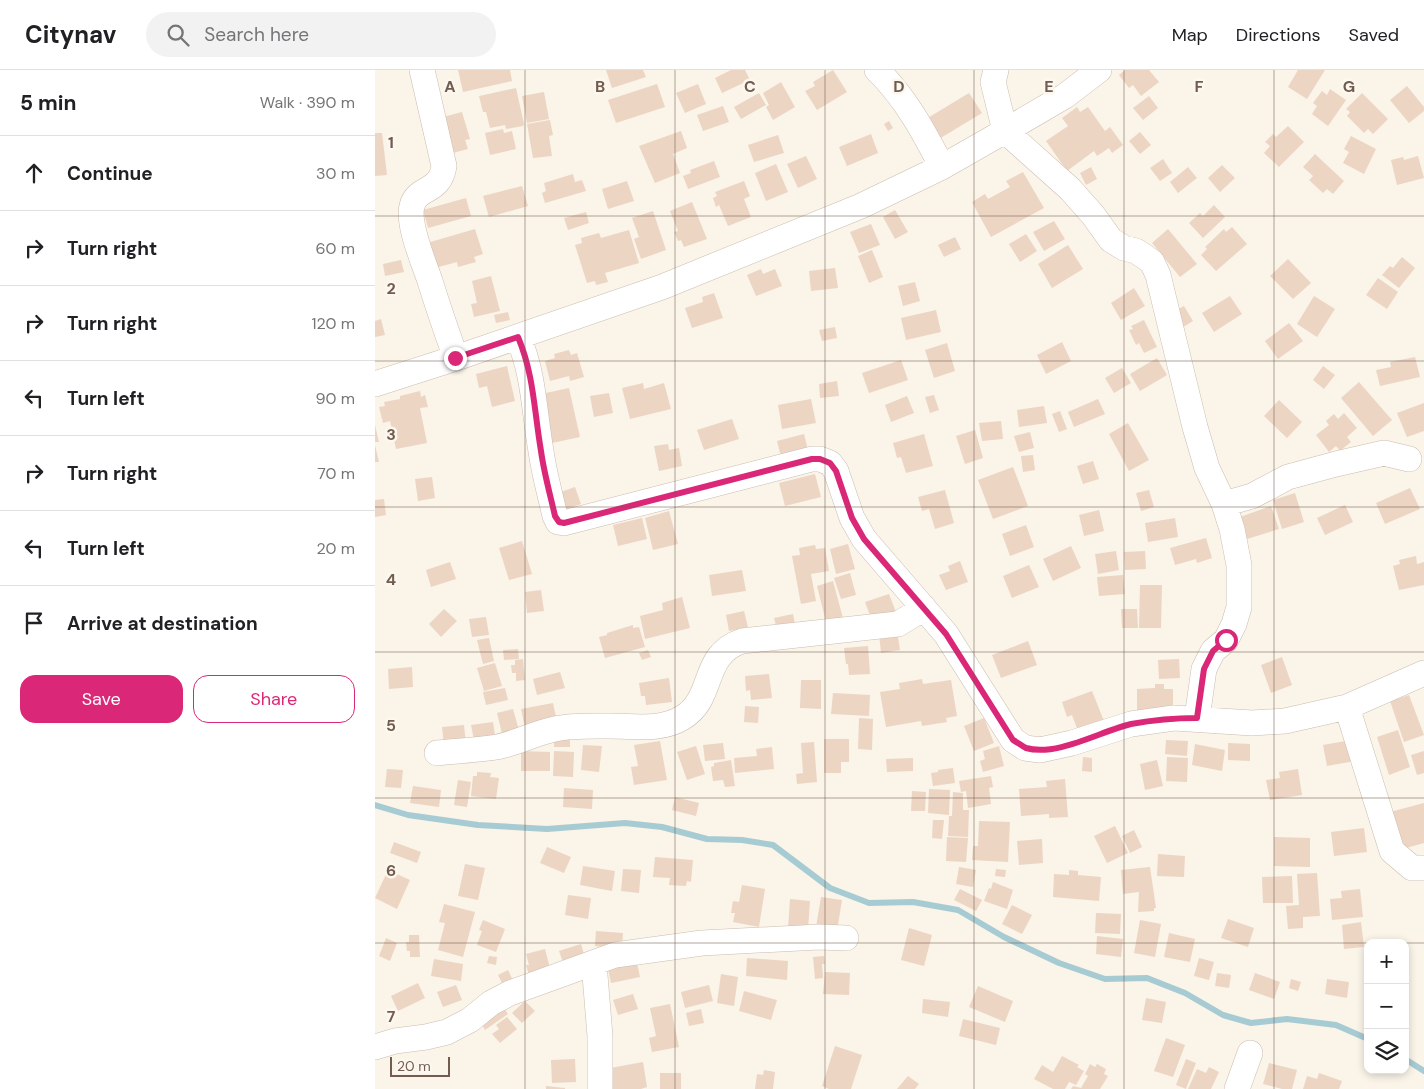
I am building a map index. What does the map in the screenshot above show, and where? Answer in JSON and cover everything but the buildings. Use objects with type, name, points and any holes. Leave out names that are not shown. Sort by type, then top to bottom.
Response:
[{"type":"street","points":[[422,70],[444,166],[443,175],[438,182],[415,199],[411,212],[415,236],[455,358]]},
{"type":"street","points":[[877,70],[902,98],[942,167]]},
{"type":"street","points":[[996,70],[993,82],[1005,131],[1070,188],[1111,240],[1124,248],[1136,250],[1152,262],[1160,284],[1195,426],[1207,468],[1224,504],[1232,529],[1239,565],[1239,607],[1234,624],[1226,640],[1213,651],[1204,669],[1197,718]]},
{"type":"street","points":[[375,384],[662,287],[861,206],[942,167],[1065,96],[1099,70]]},
{"type":"street","points":[[518,337],[531,376],[544,469],[555,516],[559,522],[564,523],[812,459],[820,459],[830,463],[836,471],[852,518],[864,539],[946,634],[1013,740],[1025,748],[1040,750],[1055,748],[1131,724],[1175,718],[1252,722],[1285,721],[1347,707],[1424,673]]},
{"type":"street","points":[[1224,504],[1252,496],[1288,477],[1336,464],[1384,453],[1409,459]]},
{"type":"street","points":[[437,753],[497,747],[556,728],[611,726],[651,728],[667,725],[683,718],[697,706],[704,693],[715,662],[731,645],[742,641],[898,624],[924,608]]},
{"type":"street","points":[[1347,707],[1391,851],[1411,868],[1424,868]]},
{"type":"street","points":[[375,1047],[395,1041],[447,1032],[470,1020],[491,1003],[510,993],[594,963],[635,951],[702,943],[819,937],[846,938]]},
{"type":"street","points":[[594,963],[600,1036],[600,1089]]},
{"type":"street","points":[[1237,1089],[1250,1053]]},
{"type":"waterway","points":[[375,805],[408,815],[478,825],[547,829],[625,823],[662,827],[707,839],[742,840],[773,845],[830,888],[869,903],[913,902],[958,910],[1004,937],[1059,963],[1105,979],[1147,978],[1185,993],[1223,1015],[1251,1023],[1287,1019],[1336,1025],[1364,1037]]},
{"type":"waterway","points":[[1409,1062],[1424,1071]]},
{"type":"route","points":[[455,358],[518,337],[531,376],[544,469],[555,516],[559,522],[564,523],[812,459],[820,459],[830,463],[836,471],[852,518],[864,539],[946,634],[1013,740],[1025,748],[1040,750],[1055,748],[1131,724],[1175,718],[1197,718],[1204,669],[1213,651],[1226,640]]}]
